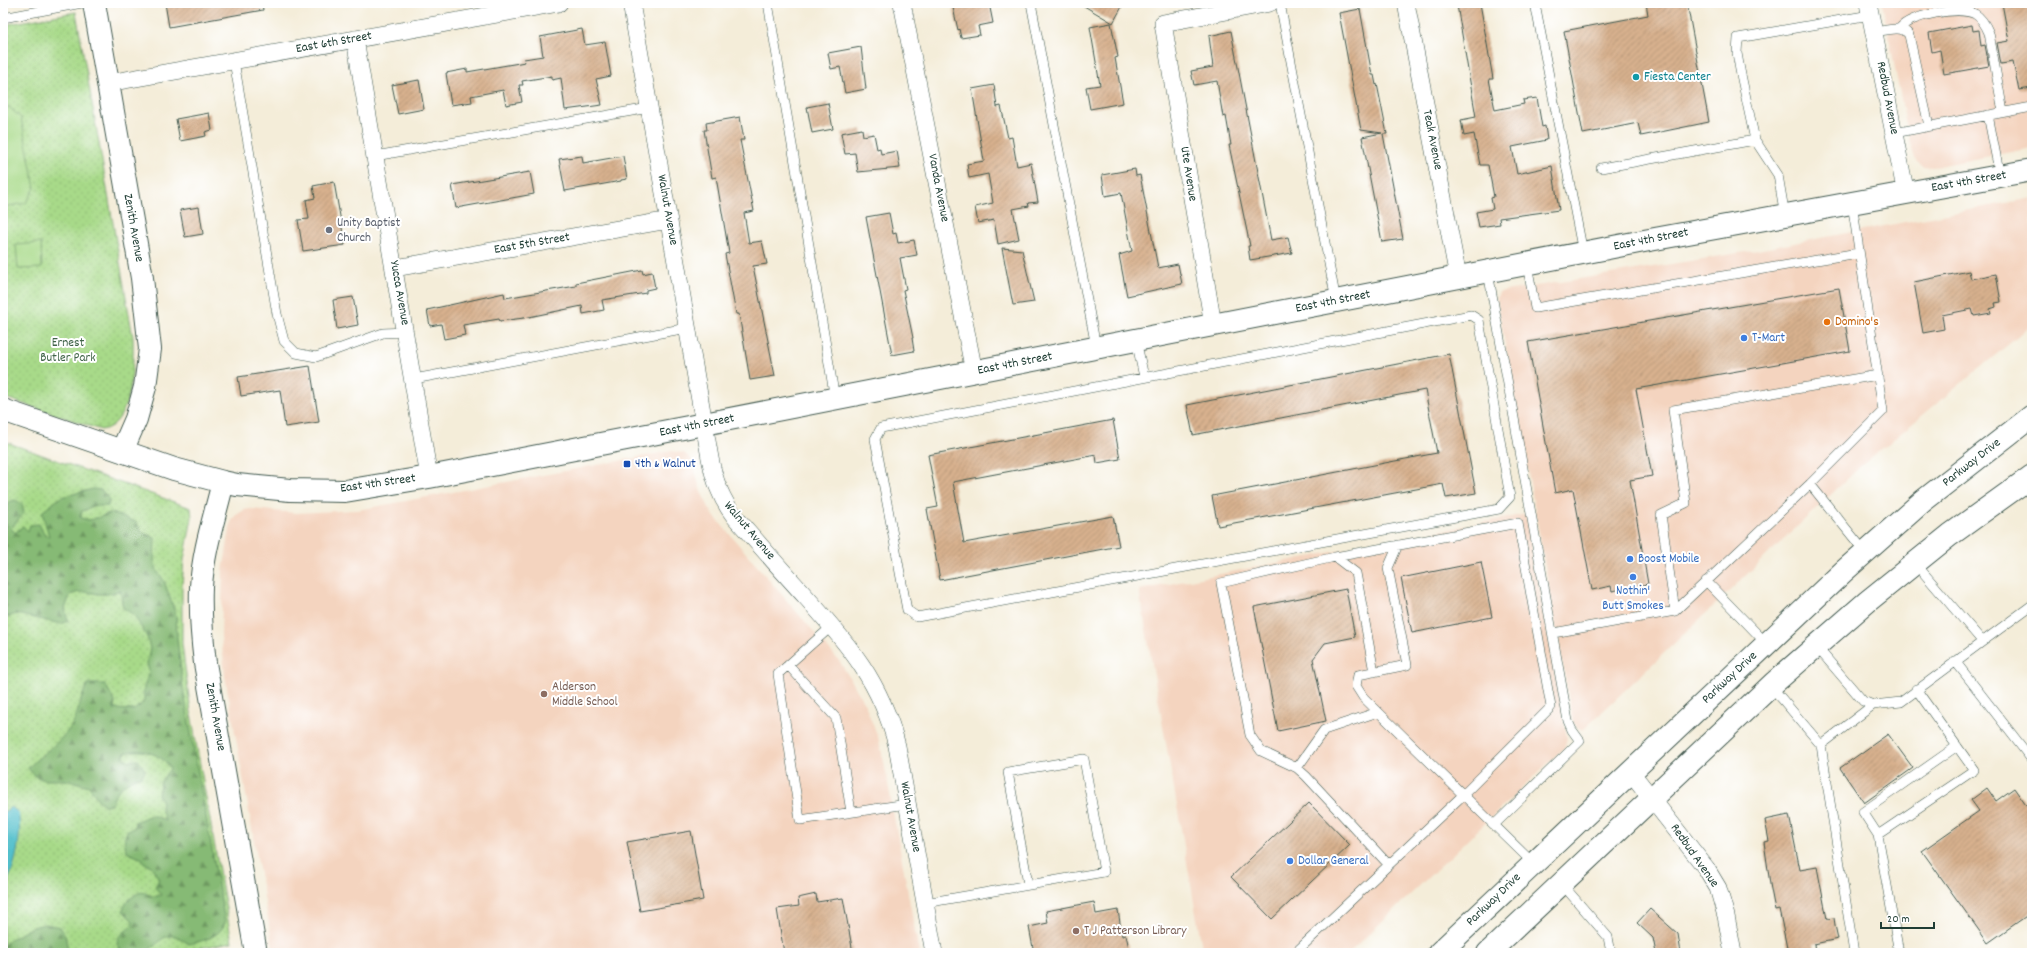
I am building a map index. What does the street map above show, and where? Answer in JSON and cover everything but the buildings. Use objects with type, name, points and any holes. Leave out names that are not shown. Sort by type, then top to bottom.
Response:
[{"type":"main road","name":"Zenith Avenue","points":[[94,3],[142,278],[150,349],[145,387],[136,419],[122,451]]},
{"type":"main road","name":"East 4th Street","points":[[3,410],[174,469],[223,482],[238,485],[290,490],[345,491],[430,477],[1582,253],[2032,170]]},
{"type":"main road","name":"Parkway Drive","points":[[1439,953],[1630,771],[1865,552],[1923,501],[2032,416]]},
{"type":"main road","points":[[1488,953],[1653,799],[1771,686],[1816,646],[1950,536],[2032,476]]},
{"type":"main road","name":"Zenith Avenue","points":[[223,482],[204,564],[201,586],[201,624],[205,663],[252,952]]},
{"type":"street","name":"East 6th Street","points":[[108,83],[559,3]]},
{"type":"street","name":"Walnut Avenue","points":[[631,3],[713,474],[720,495],[728,508],[832,626],[855,655],[869,676],[886,710],[897,746],[934,953]]},
{"type":"street","name":"Vanda Avenue","points":[[902,3],[974,372]]},
{"type":"street","name":"Ute Avenue","points":[[1213,325],[1163,23],[1270,3]]},
{"type":"street","name":"Teak Avenue","points":[[1406,3],[1458,277]]},
{"type":"street","name":"Redbud Avenue","points":[[1869,9],[1906,194]]},
{"type":"street","name":"Yucca Avenue","points":[[355,39],[430,477]]},
{"type":"street","name":"East 5th Street","points":[[395,268],[669,220]]},
{"type":"street","name":"Redbud Avenue","points":[[1630,771],[1706,868],[1718,888],[1726,916],[1733,953]]},
{"type":"lane","points":[[3,18],[82,3]]},
{"type":"lane","points":[[768,3],[835,399]]},
{"type":"lane","points":[[1030,3],[1096,348]]},
{"type":"lane","points":[[1280,3],[1336,301]]},
{"type":"lane","points":[[1535,3],[1582,253]]},
{"type":"lane","points":[[1785,216],[1778,175],[1755,140],[1737,53],[1738,38],[1869,9]]},
{"type":"lane","points":[[1900,28],[1912,19],[1924,16],[1966,10],[1976,14],[1984,22],[1989,34],[2003,112]]},
{"type":"lane","points":[[1874,32],[1900,28],[1906,30],[1910,35],[1928,126]]},
{"type":"lane","points":[[234,61],[276,306],[284,341],[296,353],[316,357],[383,333],[406,332]]},
{"type":"lane","points":[[1894,133],[2032,106]]},
{"type":"lane","points":[[375,156],[649,108]]},
{"type":"lane","points":[[1988,115],[2000,176]]},
{"type":"lane","points":[[1602,168],[1755,140]]},
{"type":"lane","points":[[1553,633],[1675,611],[1810,484],[1883,411],[1858,253],[1852,203]]},
{"type":"lane","points":[[1528,264],[1535,308],[1858,253]]},
{"type":"lane","points":[[1488,272],[1568,721],[1572,730],[1580,741],[1494,826]]},
{"type":"lane","points":[[1471,315],[1479,320],[1510,497],[1499,509],[1483,512],[917,617],[907,610],[875,439],[881,428],[1144,377],[1471,315]]},
{"type":"lane","points":[[414,379],[687,328]]},
{"type":"lane","points":[[1136,340],[1144,377]]},
{"type":"lane","points":[[1675,611],[1661,515],[1686,503],[1673,410],[1878,375]]},
{"type":"lane","points":[[1810,484],[1865,552]]},
{"type":"lane","points":[[1294,953],[1463,795],[1551,707],[1518,523],[1335,557],[1221,583],[1250,736],[1261,750],[1296,768],[1306,776],[1388,864]]},
{"type":"lane","points":[[1398,545],[1388,568],[1407,665],[1358,675],[1356,686],[1363,697],[1533,863]]},
{"type":"lane","points":[[1335,557],[1356,573],[1374,672]]},
{"type":"lane","points":[[1916,563],[1982,641]]},
{"type":"lane","points":[[1706,581],[1766,643]]},
{"type":"lane","points":[[1816,646],[1863,701],[1873,705],[1901,702],[1916,689],[2031,606]]},
{"type":"lane","points":[[832,626],[778,674],[800,820],[907,804]]},
{"type":"lane","points":[[1956,661],[2032,760]]},
{"type":"lane","points":[[788,665],[836,718],[851,812]]},
{"type":"lane","points":[[1771,686],[1821,745],[1854,953]]},
{"type":"lane","points":[[1878,835],[1974,770],[1916,689]]},
{"type":"lane","points":[[1821,745],[1873,705]]},
{"type":"lane","points":[[1296,768],[1324,730],[1378,712]]},
{"type":"lane","points":[[1899,953],[1878,835],[1863,812],[1957,746]]},
{"type":"lane","points":[[925,903],[1104,872],[1084,759],[1008,772],[1028,884]]},
{"type":"lane","points":[[1562,884],[1608,937],[1611,953]]},
{"type":"shaded area","points":[[1882,3],[2032,3],[2032,148],[1933,167],[1922,166],[1916,161],[1910,144]]},
{"type":"shaded area","points":[[2032,198],[2032,325],[1861,466],[1583,730],[1578,728],[1573,722],[1497,299],[1499,292],[1758,250]]},
{"type":"shaded area","name":"Alderson Middle School","points":[[671,451],[684,453],[692,460],[701,492],[713,515],[840,662],[864,702],[878,737],[884,762],[919,953],[274,953],[225,676],[221,636],[223,571],[231,522],[235,516],[244,510],[251,509],[297,513],[358,510]]},
{"type":"shaded area","points":[[1526,514],[1567,738],[1565,747],[1349,953],[1203,953],[1139,590]]},
{"type":"green space","name":"Ernest Butler Park","points":[[76,12],[133,337],[132,376],[125,405],[120,417],[112,426],[101,430],[3,397],[3,25]]},
{"type":"green space","points":[[9,107],[21,118],[35,188],[26,203],[3,207],[3,108]]},
{"type":"green space","points":[[41,243],[42,268],[18,269],[16,245]]},
{"type":"green space","points":[[3,441],[191,508],[192,518],[184,560],[182,586],[182,644],[192,720],[232,942],[175,953],[3,953]]},
{"type":"green space","points":[[93,489],[101,490],[109,498],[108,506],[93,506],[81,512],[81,518],[90,520],[112,513],[136,522],[142,532],[155,538],[154,560],[157,571],[164,581],[176,615],[183,688],[225,922],[220,931],[205,940],[189,944],[178,937],[169,936],[162,939],[146,952],[139,953],[127,953],[121,951],[117,944],[118,938],[132,925],[133,921],[123,911],[124,907],[129,900],[139,893],[152,896],[161,895],[155,887],[159,879],[151,866],[143,862],[143,859],[128,853],[125,839],[128,830],[134,828],[135,822],[150,816],[165,821],[161,808],[162,802],[158,794],[161,781],[170,769],[167,764],[162,759],[143,751],[124,754],[124,759],[130,761],[138,760],[145,770],[142,776],[131,780],[122,786],[116,794],[112,804],[106,806],[99,801],[89,786],[67,780],[40,779],[28,768],[60,739],[71,726],[77,715],[88,684],[105,684],[115,702],[114,709],[134,710],[144,702],[144,688],[149,671],[147,663],[150,648],[147,637],[134,615],[123,608],[120,590],[106,594],[84,592],[70,595],[65,609],[68,621],[61,624],[17,614],[3,618],[3,504],[15,500],[22,504],[24,513],[11,528],[15,533],[23,526],[28,531],[30,525],[39,524],[45,536],[49,536],[42,512],[61,497]]},
{"type":"green space","points":[[45,924],[60,927],[65,935],[68,950],[65,953],[3,953],[3,946],[9,940],[33,927]]},
{"type":"water","points":[[11,807],[18,812],[19,841],[11,873],[3,889],[3,813]]},
{"type":"place","name":"Fiesta Center","points":[[1636,77]]},
{"type":"place","name":"Unity Baptist Church","points":[[329,230]]},
{"type":"place","name":"Domino's","points":[[1827,322]]},
{"type":"place","name":"T-Mart","points":[[1744,338]]},
{"type":"place","name":"4th & Walnut","points":[[627,464]]},
{"type":"place","name":"Boost Mobile","points":[[1630,559]]},
{"type":"place","name":"Nothin' Butt Smokes","points":[[1633,577]]},
{"type":"place","name":"Alderson Middle School","points":[[544,694]]},
{"type":"place","name":"Dollar General","points":[[1290,861]]},
{"type":"place","name":"T J Patterson Library","points":[[1076,931]]}]
